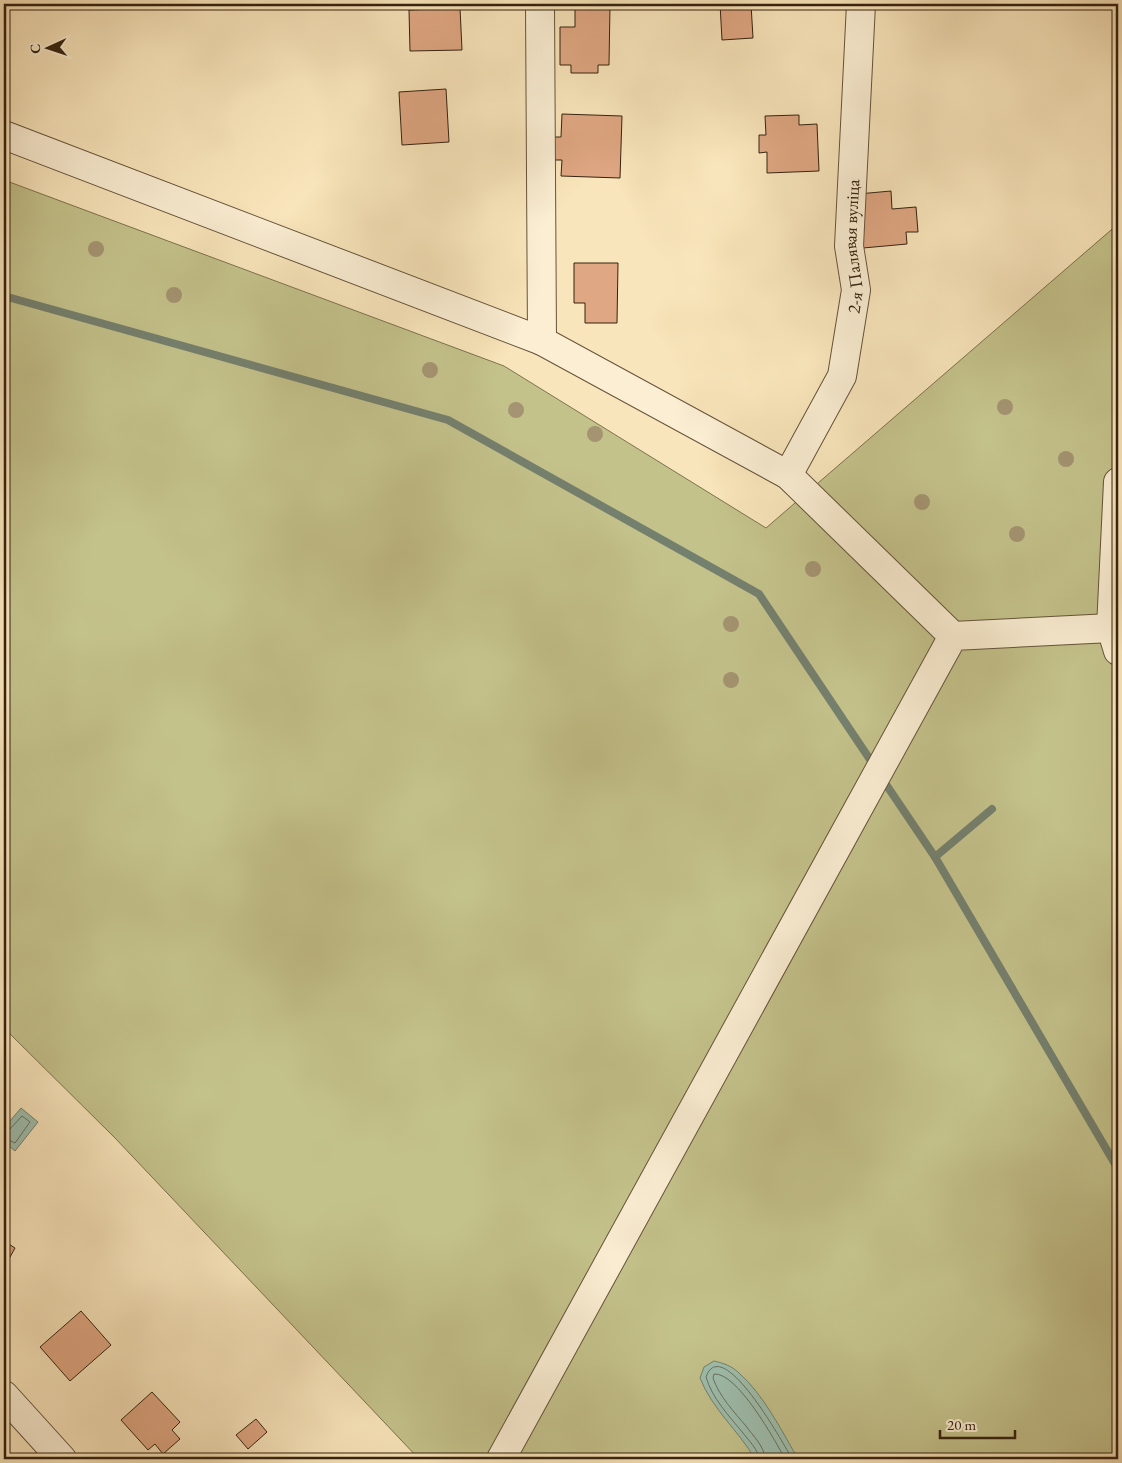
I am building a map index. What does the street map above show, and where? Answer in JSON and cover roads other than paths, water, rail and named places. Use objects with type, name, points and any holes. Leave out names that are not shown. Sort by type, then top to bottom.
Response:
[{"type":"street","points":[[540,4],[542,341]]},
{"type":"street","name":"2-я Палявая вуліца","points":[[788,475],[842,376],[856,290],[849,246],[861,4]]},
{"type":"street","points":[[4,135],[542,341],[788,475],[953,636],[1114,640],[1118,482]]},
{"type":"street","points":[[501,1459],[953,636]]},
{"type":"street","points":[[4,1394],[62,1459]]},
{"type":"water","points":[[21,1108],[38,1122],[15,1151],[4,1142],[4,1128]]},
{"type":"water","points":[[714,1361],[733,1368],[756,1391],[798,1459],[755,1459],[711,1400],[700,1378],[704,1367]]},
{"type":"waterway","points":[[4,296],[448,420],[759,594],[875,767]]},
{"type":"waterway","points":[[881,777],[935,857],[1118,1169]]},
{"type":"waterway","points":[[935,857],[992,809]]}]
